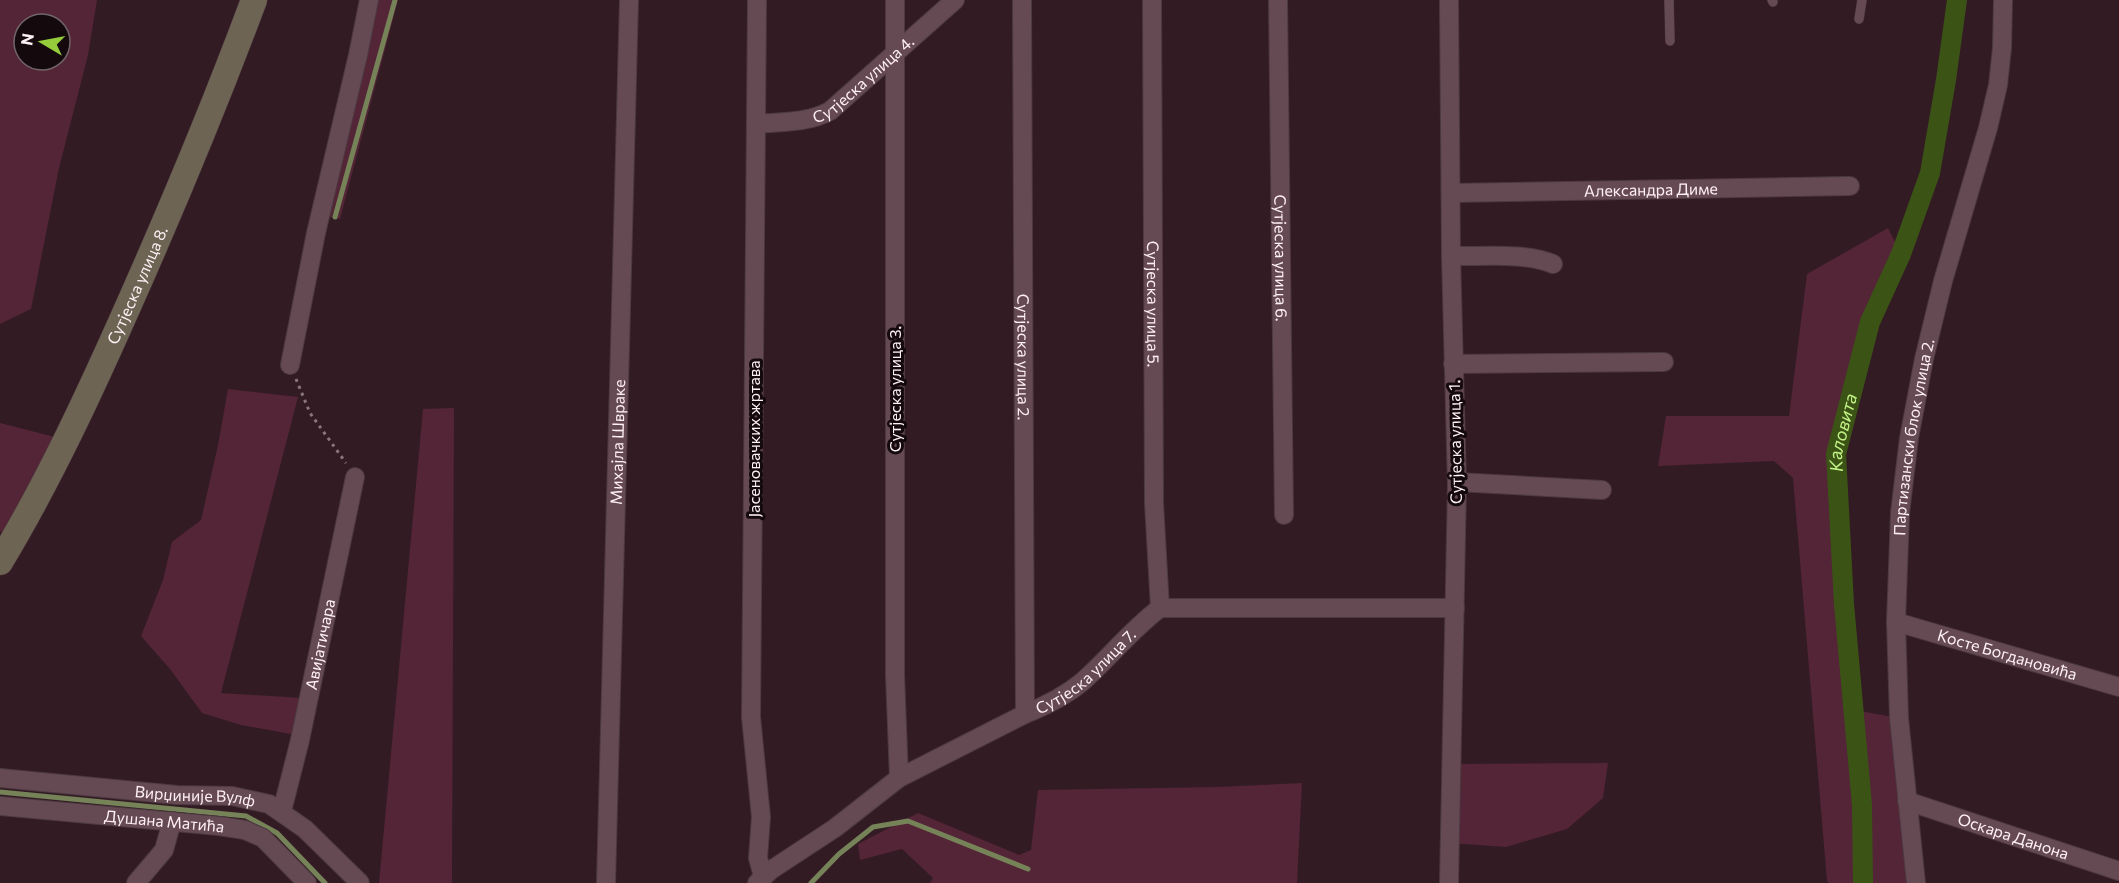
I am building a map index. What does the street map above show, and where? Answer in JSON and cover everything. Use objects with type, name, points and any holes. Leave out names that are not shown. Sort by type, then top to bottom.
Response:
[{"type":"street","name":"Сутјеска улица 8.","points":[[0,561],[63,446],[110,346],[206,125],[254,0]]},
{"type":"street","points":[[290,365],[316,233],[369,0]]},
{"type":"street","name":"Михајла Швраке","points":[[606,883],[629,0]]},
{"type":"street","name":"Јасеновачких жртава","points":[[757,0],[751,717],[761,817],[758,858],[760,880]]},
{"type":"street","name":"Сутјеска улица 3.","points":[[895,0],[895,675],[899,778]]},
{"type":"street","name":"Сутјеска улица 4.","points":[[757,124],[820,117],[830,111],[954,0]]},
{"type":"street","name":"Сутјеска улица 2.","points":[[1022,0],[1025,714]]},
{"type":"street","name":"Сутјеска улица 5.","points":[[1152,0],[1154,503],[1160,608]]},
{"type":"street","name":"Сутјеска улица 6.","points":[[1278,0],[1284,515]]},
{"type":"street","name":"Сутјеска улица 1.","points":[[1449,0],[1451,256],[1457,482],[1449,883]]},
{"type":"street","name":"Партизански блок улица 2.","points":[[1916,883],[1899,718],[1896,622],[1900,513],[1909,438],[1924,360],[1943,281],[1994,106],[2000,71],[2003,0]]},
{"type":"street","name":"Александра Диме","points":[[1451,193],[1850,186]]},
{"type":"street","points":[[1451,256],[1521,257],[1553,264]]},
{"type":"street","points":[[1453,364],[1664,362]]},
{"type":"street","name":"Авијатичара","points":[[282,811],[300,740],[355,477]]},
{"type":"street","points":[[1457,482],[1602,490]]},
{"type":"street","points":[[1160,608],[1455,608]]},
{"type":"street","name":"Сутјеска улица 7.","points":[[760,880],[835,828],[899,778],[1050,702],[1082,681],[1160,608]]},
{"type":"street","name":"Косте Богдановића","points":[[1896,622],[2119,687]]},
{"type":"street","name":"Вирџиније Вулф","points":[[0,778],[177,795],[231,796],[269,804],[305,829],[360,883]]},
{"type":"street","name":"Оскара Данона","points":[[1907,801],[2119,871]]},
{"type":"street","name":"Душана Матића","points":[[0,806],[172,821],[219,826],[254,833],[263,838],[307,883]]},
{"type":"street","points":[[136,883],[164,850],[172,821]]},
{"type":"lane","points":[[1669,0],[1670,41]]},
{"type":"lane","points":[[1859,19],[1862,0]]},
{"type":"path","points":[[290,365],[305,404],[355,477]]},
{"type":"shaded area","points":[[0,0],[97,0],[88,55],[59,168],[31,309],[0,324]]},
{"type":"shaded area","points":[[375,0],[398,0],[340,219],[329,217]]},
{"type":"shaded area","points":[[1888,228],[1901,254],[1870,322],[1836,454],[1846,625],[1854,710],[1899,718],[1915,883],[1829,883],[1827,881],[1793,478],[1774,461],[1658,466],[1666,416],[1789,416],[1807,274]]},
{"type":"shaded area","points":[[228,389],[298,397],[221,693],[303,698],[296,735],[241,725],[202,713],[170,669],[141,636],[163,580],[172,542],[201,520]]},
{"type":"shaded area","points":[[454,408],[452,883],[379,883],[423,409]]},
{"type":"shaded area","points":[[0,423],[55,437],[4,534],[0,531]]},
{"type":"shaded area","points":[[1608,763],[1603,798],[1567,829],[1506,847],[1450,843],[1451,764]]},
{"type":"shaded area","points":[[1302,783],[1297,883],[930,883],[933,878],[902,849],[860,860],[858,844],[918,813],[1019,855],[1031,850],[1038,790]]},
{"type":"waterway","points":[[335,217],[395,0]]},
{"type":"waterway","name":"Каловита","points":[[1863,883],[1862,805],[1844,604],[1836,454],[1870,322],[1901,254],[1930,173],[1957,0]]},
{"type":"waterway","points":[[0,792],[246,816],[277,833],[325,883]]},
{"type":"waterway","points":[[811,883],[839,854],[873,827],[908,821],[1028,869]]}]
